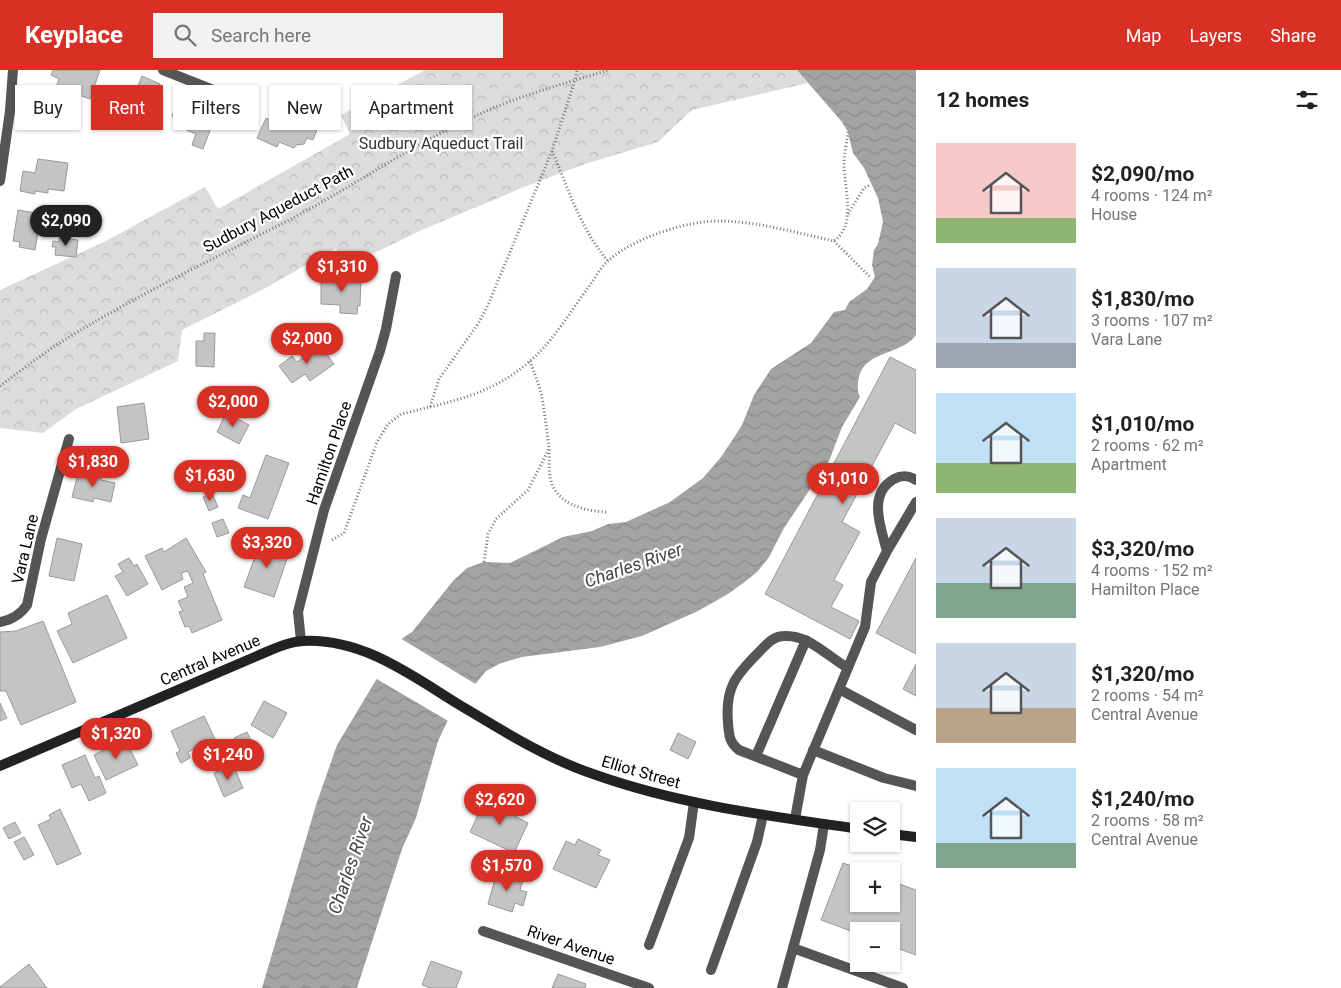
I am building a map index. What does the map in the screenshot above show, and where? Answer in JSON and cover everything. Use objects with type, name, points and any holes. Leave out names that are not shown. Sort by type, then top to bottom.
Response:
[{"type":"main road","name":"Central Avenue","points":[[0,766],[257,656],[301,641],[322,641],[368,652],[434,689]]},
{"type":"main road","name":"Elliot Street","points":[[434,689],[522,742],[581,770],[641,790],[694,802],[763,815],[850,828]]},
{"type":"main road","points":[[900,835],[916,837]]},
{"type":"street","points":[[0,181],[10,111],[13,70]]},
{"type":"street","points":[[163,70],[201,85]]},
{"type":"street","name":"Hamilton Place","points":[[301,641],[298,612],[314,550],[328,497],[380,351],[396,276]]},
{"type":"street","name":"Vara Lane","points":[[0,622],[14,618],[22,612],[27,604],[41,538],[69,439]]},
{"type":"street","points":[[887,551],[878,514],[878,504],[882,491],[890,482],[899,477],[907,476],[916,480]]},
{"type":"street","points":[[795,819],[803,775],[866,622],[870,586],[887,551],[916,502]]},
{"type":"street","points":[[803,775],[739,750],[730,741],[727,706],[730,690],[736,678],[755,656],[776,638],[788,636],[806,640],[848,668]]},
{"type":"street","points":[[756,756],[806,640]]},
{"type":"street","points":[[839,689],[916,730]]},
{"type":"street","points":[[814,750],[884,778],[916,786]]},
{"type":"street","points":[[649,945],[689,838],[694,802]]},
{"type":"street","points":[[712,970],[758,842],[763,815]]},
{"type":"street","points":[[782,988],[820,850],[824,824]]},
{"type":"street","name":"River Avenue","points":[[483,931],[649,988]]},
{"type":"street","points":[[793,948],[903,988]]},
{"type":"street","points":[[615,988],[619,977]]},
{"type":"path","points":[[430,407],[439,379],[478,324],[488,305],[552,151],[576,80],[577,70]]},
{"type":"path","name":"Sudbury Aqueduct Path","points":[[0,386],[81,330],[198,266],[320,203],[431,138],[504,104],[609,70]]},
{"type":"path","points":[[848,132],[844,162],[848,215]]},
{"type":"path","points":[[552,151],[588,233],[596,247],[608,261]]},
{"type":"path","points":[[834,241],[841,236],[848,215],[864,188],[870,185]]},
{"type":"path","points":[[314,550],[344,533],[377,442],[388,424],[401,414],[464,399],[488,390],[509,377],[530,361],[546,343],[608,261],[641,241],[680,226],[721,221],[758,224],[834,241],[870,277]]},
{"type":"path","points":[[530,361],[542,396],[549,448],[550,476],[554,489],[563,498],[577,507],[607,512]]},
{"type":"path","points":[[484,562],[488,534],[496,519],[528,490],[549,448]]},
{"type":"green space","name":"Sudbury Aqueduct Trail","points":[[425,70],[797,70],[808,83],[692,110],[658,142],[585,164],[524,187],[424,229],[347,266],[336,248],[262,290],[182,330],[178,361],[76,409],[43,433],[0,428],[0,290],[106,241],[205,187],[218,209],[350,134],[341,115],[351,110],[351,130],[472,130],[472,85],[397,85]]},
{"type":"water","name":"Charles River","points":[[797,70],[916,70],[916,335],[901,347],[866,364],[858,382],[860,397],[842,427],[829,461],[784,528],[769,557],[758,571],[746,581],[698,611],[642,636],[600,647],[522,657],[501,663],[486,671],[449,718],[438,741],[416,818],[402,849],[357,988],[262,988],[316,805],[337,745],[400,640],[412,632],[453,581],[467,568],[484,562],[510,563],[563,537],[592,531],[608,524],[626,522],[670,502],[703,478],[721,457],[742,425],[754,395],[771,369],[811,343],[834,312],[845,310],[849,302],[867,289],[875,277],[872,265],[874,250],[878,244],[883,222],[878,198],[864,168],[853,153],[848,132],[842,122]]},
{"type":"pier","points":[[400,638],[477,685],[450,722],[375,678]]},
{"type":"building","points":[[53,70],[100,70],[95,85],[91,85],[90,99],[81,96],[81,85],[57,85],[59,79],[51,75]]},
{"type":"building","points":[[142,76],[160,84],[160,85],[138,85]]},
{"type":"building","points":[[266,118],[269,119],[269,130],[317,130],[313,140],[307,138],[304,144],[296,145],[294,148],[279,142],[277,147],[257,138]]},
{"type":"building","points":[[186,130],[210,130],[203,149],[192,145],[196,134]]},
{"type":"building","points":[[38,159],[68,163],[64,191],[48,189],[48,193],[35,191],[35,194],[20,191],[23,171],[35,173]]},
{"type":"building","points":[[18,210],[41,214],[35,250],[19,247],[20,242],[13,241]]},
{"type":"building","points":[[59,238],[78,240],[76,257],[55,255],[56,247],[52,247],[53,241],[59,242]]},
{"type":"building","points":[[321,276],[361,277],[360,306],[358,305],[357,314],[340,313],[340,305],[321,304]]},
{"type":"building","points":[[204,333],[215,333],[214,367],[196,366],[196,341],[204,341]]},
{"type":"building","points":[[320,345],[334,364],[310,381],[305,374],[292,383],[279,366],[292,356],[297,362]]},
{"type":"building","points":[[890,357],[916,370],[916,434],[895,423],[842,522],[860,532],[834,580],[843,585],[831,607],[859,621],[850,639],[765,594]]},
{"type":"building","points":[[144,403],[149,439],[121,443],[117,407]]},
{"type":"building","points":[[226,413],[249,425],[239,444],[217,432]]},
{"type":"building","points":[[266,455],[289,463],[268,519],[238,508],[243,495],[250,498]]},
{"type":"building","points":[[79,470],[102,476],[101,480],[115,483],[111,502],[94,498],[93,502],[72,497]]},
{"type":"building","points":[[212,493],[218,507],[209,511],[203,497]]},
{"type":"building","points":[[223,519],[229,533],[217,537],[212,523]]},
{"type":"building","points":[[57,538],[82,544],[74,581],[49,576]]},
{"type":"building","points":[[186,538],[206,572],[203,574],[222,620],[192,633],[189,626],[185,627],[179,612],[183,611],[178,601],[188,597],[184,587],[193,583],[188,571],[181,573],[183,579],[162,590],[145,556],[162,548],[164,552]]},
{"type":"building","points":[[261,540],[290,550],[274,597],[244,587]]},
{"type":"building","points":[[129,558],[134,566],[137,564],[148,584],[127,596],[115,576],[123,572],[118,564]]},
{"type":"building","points":[[916,558],[916,654],[876,633]]},
{"type":"building","points":[[107,595],[127,638],[73,663],[57,631],[72,624],[68,613]]},
{"type":"building","points":[[43,621],[76,702],[21,725],[6,691],[0,691],[0,632],[16,631]]},
{"type":"building","points":[[916,664],[916,696],[903,689]]},
{"type":"building","points":[[264,701],[287,713],[273,738],[251,725]]},
{"type":"building","points":[[0,703],[7,718],[0,721]]},
{"type":"building","points":[[204,716],[215,739],[188,752],[190,758],[181,763],[176,753],[180,751],[171,731]]},
{"type":"building","points":[[247,732],[257,753],[244,759],[234,738]]},
{"type":"building","points":[[678,733],[696,742],[688,759],[670,750]]},
{"type":"building","points":[[125,739],[138,765],[106,780],[94,755]]},
{"type":"building","points":[[85,755],[95,778],[99,776],[106,793],[89,801],[81,784],[72,788],[62,765]]},
{"type":"building","points":[[233,765],[243,788],[224,797],[214,773]]},
{"type":"building","points":[[497,801],[519,812],[516,817],[528,823],[514,853],[470,832],[484,802],[494,807]]},
{"type":"building","points":[[60,809],[81,854],[57,865],[38,825],[51,819],[49,815]]},
{"type":"building","points":[[15,822],[21,833],[9,839],[3,828]]},
{"type":"building","points":[[24,837],[34,855],[24,860],[14,842]]},
{"type":"building","points":[[578,839],[601,850],[598,855],[610,860],[596,888],[553,869],[566,841],[575,845]]},
{"type":"building","points":[[843,863],[850,865],[850,912],[900,912],[900,884],[916,890],[916,955],[900,949],[900,922],[850,922],[850,931],[821,920]]},
{"type":"building","points":[[497,872],[523,880],[520,890],[527,892],[523,906],[515,903],[512,912],[488,904]]},
{"type":"building","points":[[431,961],[462,972],[456,988],[431,988],[422,985]]},
{"type":"building","points":[[29,964],[47,988],[0,988],[0,987]]},
{"type":"building","points":[[558,974],[586,984],[585,988],[552,988]]}]
